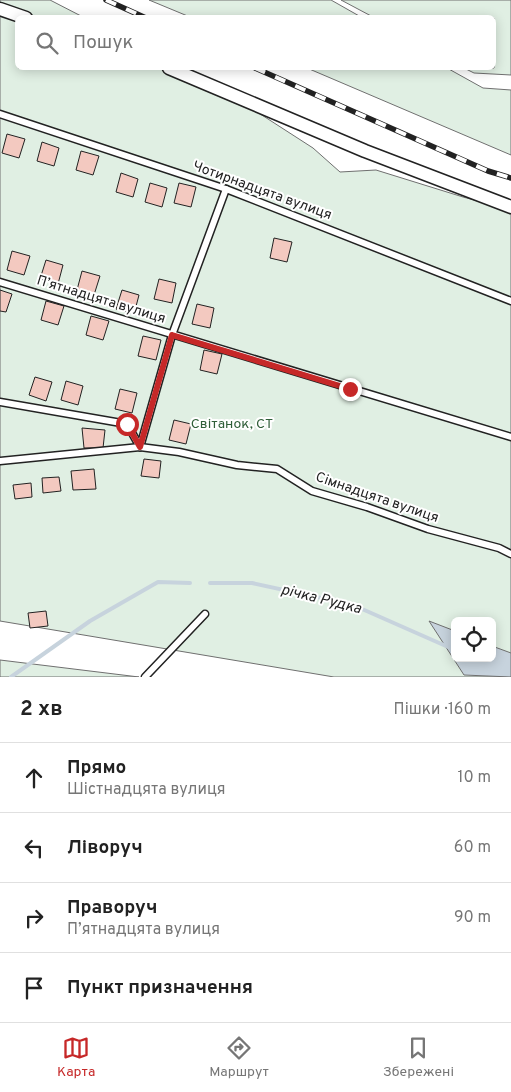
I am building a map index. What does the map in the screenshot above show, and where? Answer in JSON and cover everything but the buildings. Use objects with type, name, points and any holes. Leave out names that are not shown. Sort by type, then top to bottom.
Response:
[{"type":"street","points":[[0,9],[17,15]]},
{"type":"street","points":[[174,70],[365,151],[511,207]]},
{"type":"lane","name":"Чотирнадцята вулиця","points":[[0,114],[226,189],[511,301]]},
{"type":"lane","points":[[140,447],[172,335],[226,189]]},
{"type":"lane","name":"П’ятнадцята вулиця","points":[[0,282],[511,437]]},
{"type":"lane","points":[[0,402],[127,424],[140,447]]},
{"type":"lane","name":"Сімнадцята вулиця","points":[[0,461],[140,447],[179,452],[237,465],[277,468],[312,492],[367,507],[428,529],[499,548],[511,554]]},
{"type":"lane","points":[[144,677],[205,614]]},
{"type":"green space","name":"Світанок, СТ","points":[[0,0],[50,0],[79,15],[15,15],[15,70],[183,70],[223,90],[313,148],[340,172],[376,170],[511,210],[511,677],[334,677],[0,621]]},
{"type":"green space","points":[[149,0],[331,0],[357,15],[185,15]]},
{"type":"green space","points":[[341,0],[511,0],[511,75],[474,73],[468,70],[496,70],[496,15],[369,15]]},
{"type":"green space","points":[[312,70],[451,70],[483,88],[511,90],[511,155]]},
{"type":"green space","points":[[0,660],[139,677],[0,677]]},
{"type":"shaded area","points":[[429,621],[451,629],[451,655]]},
{"type":"shaded area","points":[[496,647],[511,653],[511,677],[464,675],[456,662],[496,662]]},
{"type":"waterway","name":"річка Рудка","points":[[11,677],[90,621],[158,582],[190,583]]},
{"type":"waterway","name":"річка Рудка","points":[[210,583],[252,583],[353,605],[451,648]]},
{"type":"railway","points":[[106,0],[139,15]]},
{"type":"railway","points":[[260,70],[488,171],[511,178]]},
{"type":"route","points":[[127,424],[140,447],[172,335],[350,389]]}]
